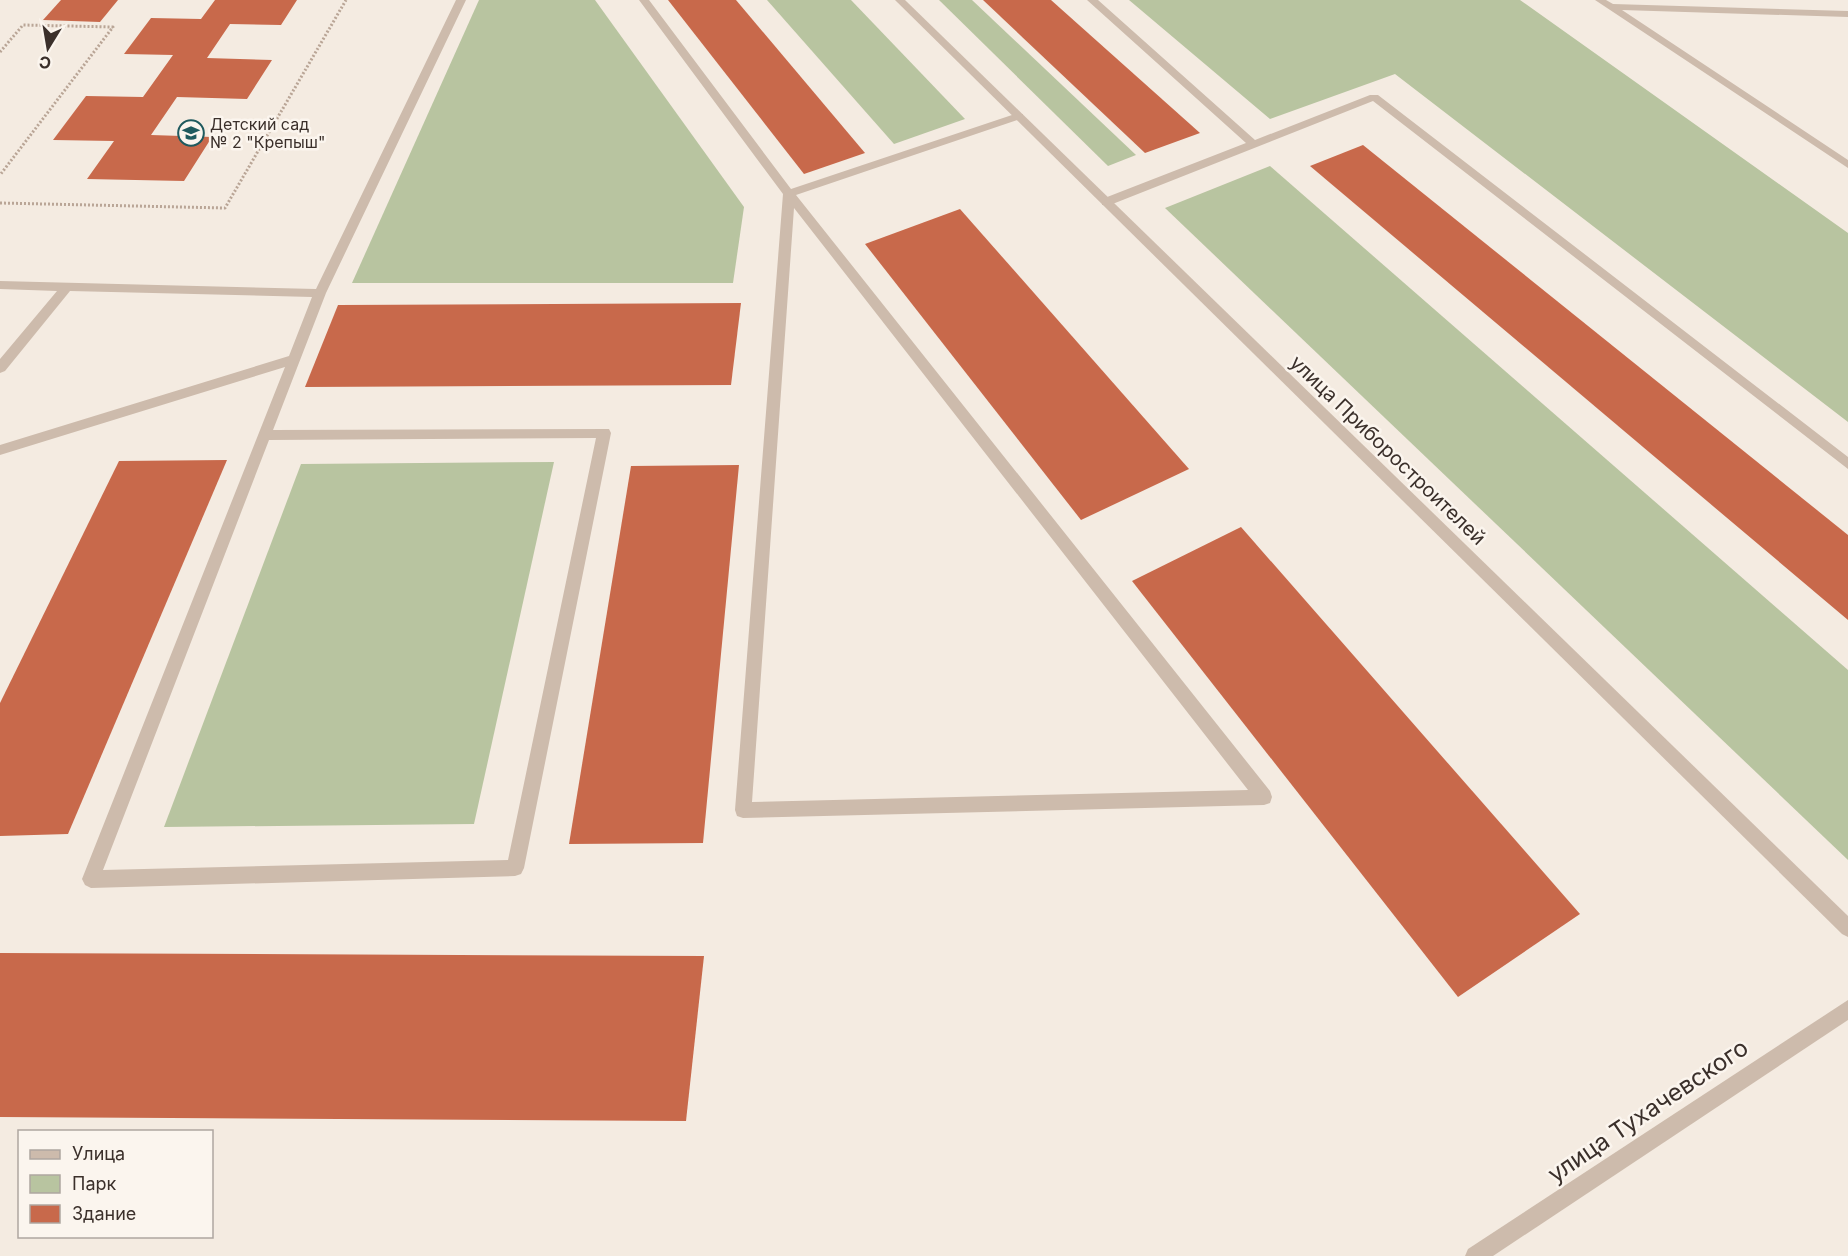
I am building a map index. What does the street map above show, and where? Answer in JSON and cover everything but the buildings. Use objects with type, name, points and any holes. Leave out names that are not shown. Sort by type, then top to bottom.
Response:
[{"type":"street","points":[[264,435],[604,433],[514,868],[91,879],[264,435],[320,293],[461,0]]},
{"type":"street","points":[[644,0],[796,203],[1264,797],[743,810],[789,194]]},
{"type":"street","name":"улица Приборостроителей","points":[[900,0],[1848,928]]},
{"type":"street","points":[[1092,0],[1254,144]]},
{"type":"street","points":[[1600,0],[1848,165]]},
{"type":"street","points":[[1611,7],[1848,14]]},
{"type":"street","points":[[1106,202],[1374,97],[1848,464]]},
{"type":"street","points":[[789,194],[1019,116]]},
{"type":"street","points":[[0,285],[320,293]]},
{"type":"street","points":[[0,368],[67,287]]},
{"type":"street","points":[[0,450],[294,359]]},
{"type":"street","name":"улица Тухачевского","points":[[1475,1256],[1848,1009]]},
{"type":"path","points":[[0,203],[225,208],[345,0]]},
{"type":"path","points":[[0,52],[23,25],[113,27],[0,175]]},
{"type":"green space","points":[[479,0],[595,0],[744,207],[733,283],[352,283]]},
{"type":"green space","points":[[767,0],[851,0],[965,119],[894,144]]},
{"type":"green space","points":[[939,0],[972,0],[1136,155],[1108,166]]},
{"type":"green space","points":[[1129,0],[1520,0],[1848,233],[1848,422],[1395,74],[1270,119]]},
{"type":"green space","points":[[1270,166],[1848,670],[1848,860],[1165,208]]},
{"type":"green space","points":[[554,462],[474,824],[164,827],[301,464]]},
{"type":"place","name":"Детский сад № 2 \"Крепыш\"","points":[[191,133]]}]
